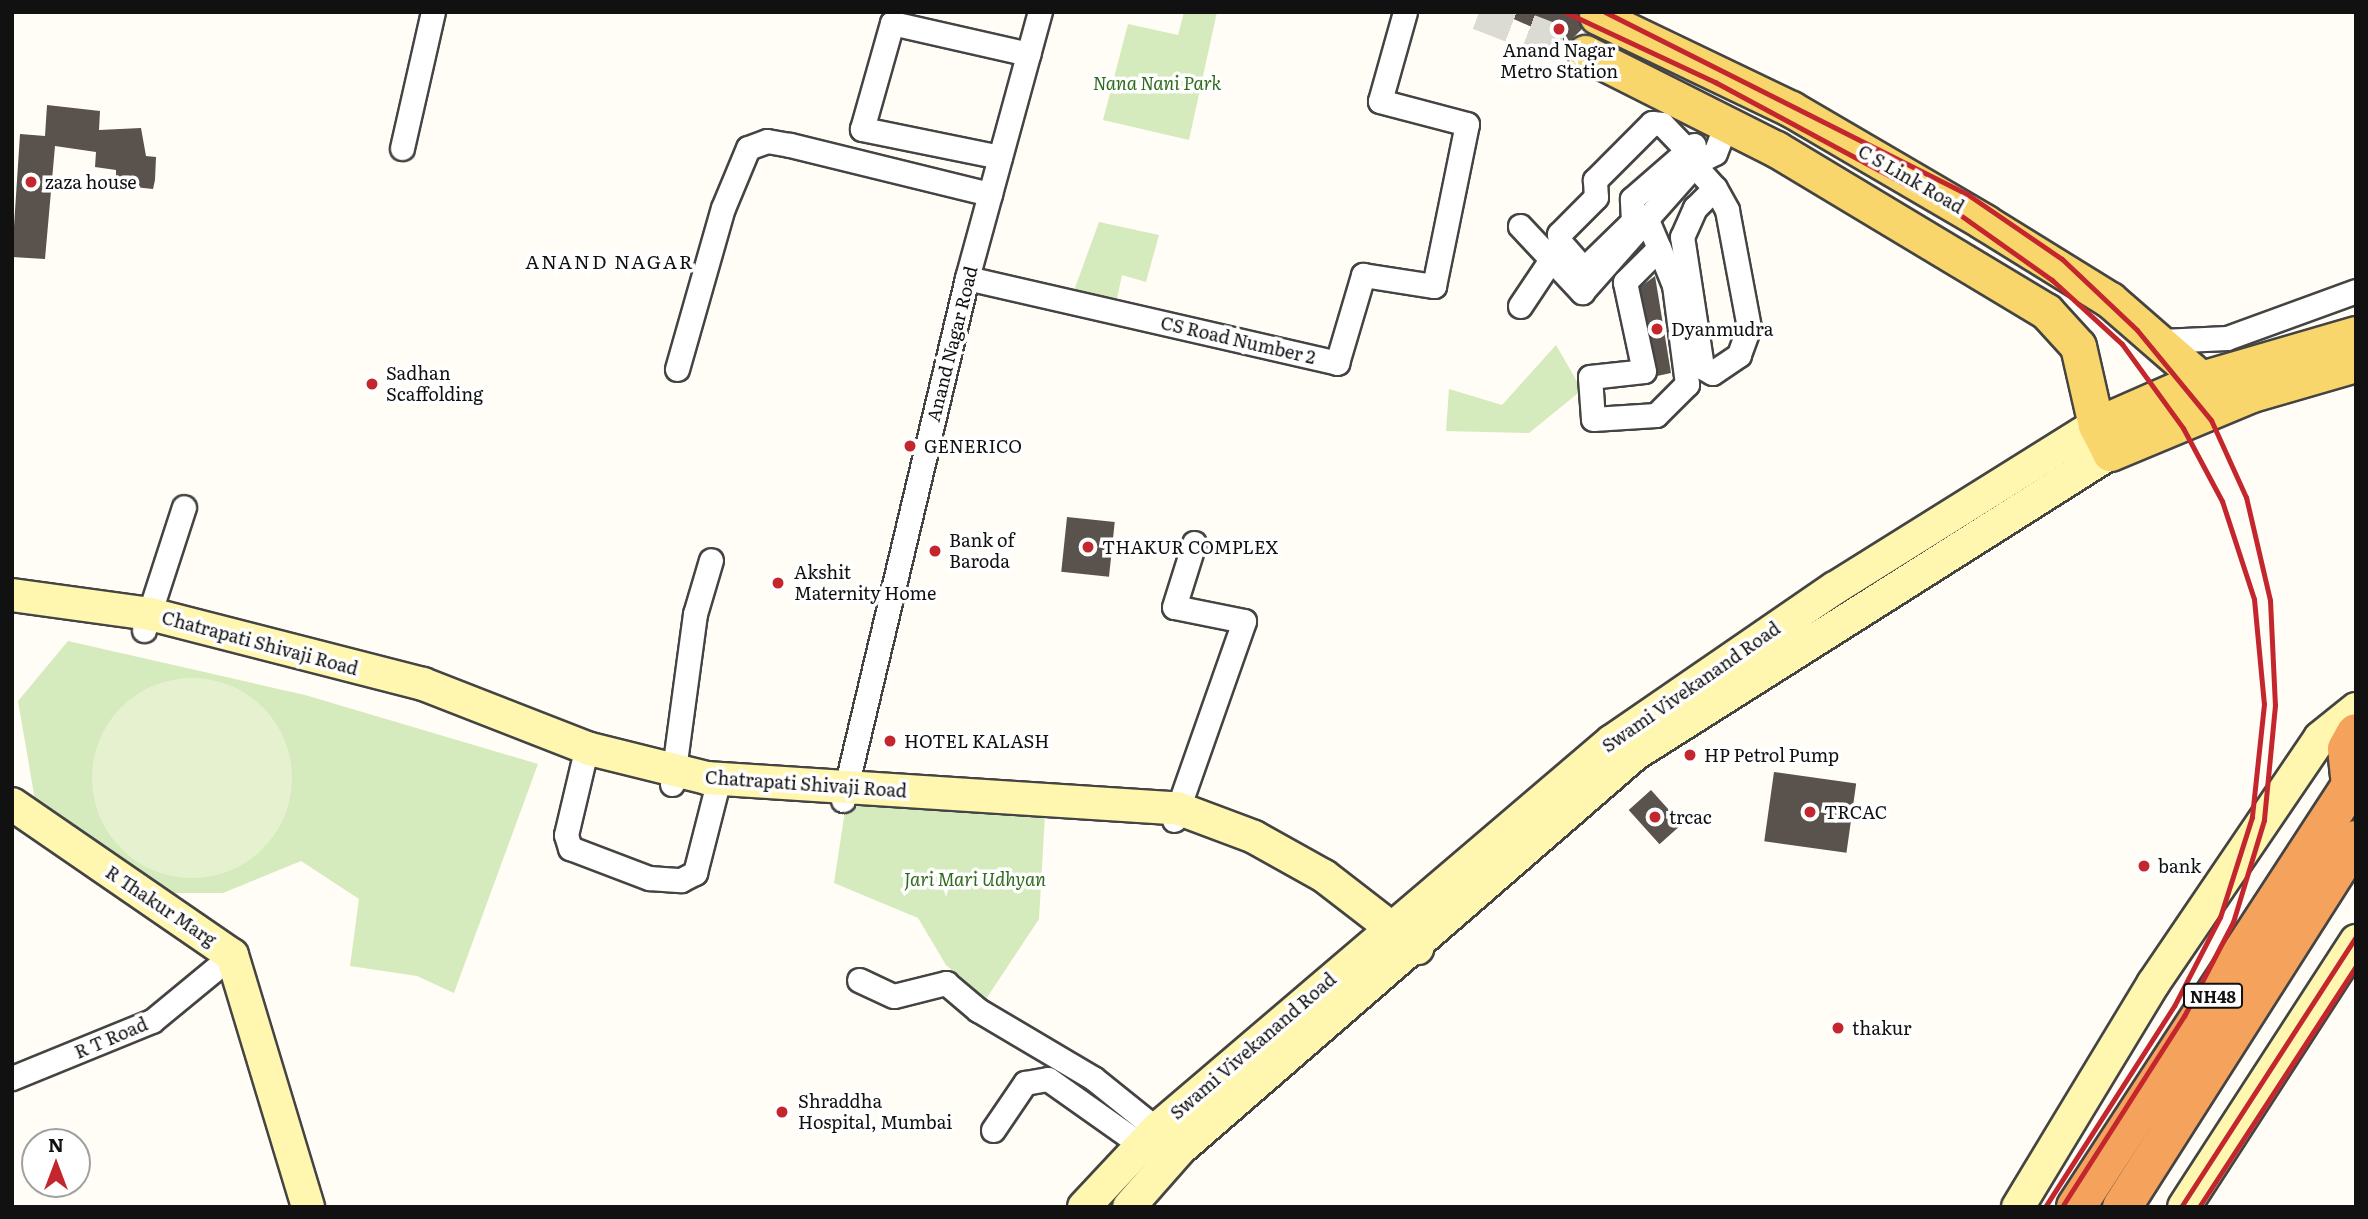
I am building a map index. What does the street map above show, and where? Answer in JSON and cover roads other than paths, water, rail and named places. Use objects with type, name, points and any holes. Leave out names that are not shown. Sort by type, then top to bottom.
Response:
[{"type":"highway","points":[[2353,782],[2347,748],[2356,733]]},
{"type":"highway","name":"NH48","points":[[2076,1207],[2353,782]]},
{"type":"highway","name":"NH48","points":[[2122,1207],[2356,840]]},
{"type":"highway","points":[[2145,1207],[2356,892]]},
{"type":"main road","name":"C S Link Road","points":[[1597,16],[1791,108],[2095,290],[2161,341],[2201,379]]},
{"type":"main road","points":[[1585,53],[1700,143],[1964,256],[2060,322],[2089,373],[2103,439]]},
{"type":"main road","points":[[2060,322],[2095,290]]},
{"type":"main road","name":"Swami Vivekanand Road","points":[[1084,1207],[1149,1137],[1386,933],[1646,746],[2103,439],[2201,379],[2356,334]]},
{"type":"main road","name":"Swami Vivekanand Road","points":[[2103,439],[2356,364]]},
{"type":"main road","name":"Chatrapati Shivaji Road","points":[[12,595],[147,622],[424,684],[590,749],[673,777]]},
{"type":"main road","points":[[12,612],[147,622],[411,697],[583,763],[718,786],[1175,816],[1300,863],[1410,954]]},
{"type":"main road","points":[[2018,1207],[2153,984],[2320,738],[2356,709]]},
{"type":"main road","name":"R Thakur Marg","points":[[12,804],[232,955],[308,1207]]},
{"type":"main road","name":"Swami Vivekanand Road","points":[[1129,1207],[1174,1156],[1410,954],[1553,811]]},
{"type":"main road","points":[[2184,1207],[2356,942]]},
{"type":"street","points":[[402,148],[433,12]]},
{"type":"street","name":"Anand Nagar Road","points":[[844,794],[967,278],[1040,12]]},
{"type":"street","name":"CS Road Number 2","points":[[967,278],[1337,363],[1363,275],[1434,286],[1467,124],[1380,102],[1405,12]]},
{"type":"street","points":[[1000,157],[862,129],[892,23],[1029,54]]},
{"type":"street","points":[[1700,143],[1632,200],[1633,221],[1589,264],[1582,267],[1560,242],[1559,234],[1596,197],[1595,180],[1652,123],[1662,124],[1700,143],[1715,188],[1727,210],[1749,327],[1739,355],[1713,373],[1702,367],[1682,237],[1695,208],[1715,188]]},
{"type":"street","points":[[677,369],[723,208],[748,148],[767,141],[790,145],[990,194]]},
{"type":"street","points":[[1520,226],[1582,292],[1647,220],[1700,143]]},
{"type":"street","points":[[1647,220],[1674,285],[1687,384],[1656,415],[1593,419],[1590,377],[1644,370],[1625,282],[1658,248]]},
{"type":"street","points":[[1520,306],[1550,261]]},
{"type":"street","points":[[2161,341],[2227,338],[2356,291]]},
{"type":"street","points":[[147,622],[184,507]]},
{"type":"street","points":[[1175,816],[1244,621],[1174,607],[1194,543]]},
{"type":"street","points":[[673,777],[695,614],[711,560]]},
{"type":"street","points":[[583,763],[566,835],[570,848],[649,878],[681,880],[695,873],[718,786]]},
{"type":"street","name":"R T Road","points":[[12,1078],[152,1021],[232,955]]},
{"type":"street","points":[[859,980],[894,996],[946,983],[978,1010],[1093,1078],[1149,1137]]},
{"type":"street","points":[[993,1130],[1025,1083],[1039,1078],[1149,1137],[1174,1156]]},
{"type":"tunnel","points":[[1479,12],[1585,53]]},
{"type":"railway","points":[[1565,12],[1715,82],[1956,212],[2052,280],[2122,344],[2183,428],[2222,501],[2254,599],[2264,704],[2252,817],[2220,917],[2174,1006],[2045,1207]]},
{"type":"railway","points":[[1605,12],[1967,194],[2062,259],[2137,330],[2211,420],[2246,497],[2270,600],[2275,705],[2264,820],[2233,922],[2184,1016],[2062,1207]]},
{"type":"railway","points":[[2181,1207],[2356,936]]},
{"type":"railway","points":[[2199,1207],[2356,966]]},
{"type":"place","name":"Anand Nagar Metro Station","points":[[1559,29]]},
{"type":"place","name":"zaza house","points":[[31,182]]},
{"type":"place","name":"Dyanmudra","points":[[1657,329]]},
{"type":"place","name":"Sadhan Scaffolding","points":[[372,384]]},
{"type":"place","name":"GENERICO","points":[[910,446]]},
{"type":"place","name":"THAKUR COMPLEX","points":[[1088,547]]},
{"type":"place","name":"Bank of Baroda","points":[[935,551]]},
{"type":"place","name":"Akshit Maternity Home","points":[[778,583]]},
{"type":"place","name":"HOTEL KALASH","points":[[890,741]]},
{"type":"place","name":"HP Petrol Pump","points":[[1690,755]]},
{"type":"place","name":"TRCAC","points":[[1810,812]]},
{"type":"place","name":"trcac","points":[[1655,817]]},
{"type":"place","name":"bank","points":[[2144,866]]},
{"type":"place","name":"thakur","points":[[1838,1028]]},
{"type":"place","name":"Shraddha Hospital, Mumbai","points":[[782,1112]]},
{"type":"district","name":"ANAND NAGAR","points":[[610,262]]},
{"type":"park label","name":"Nana Nani Park","points":[[1157,83]]},
{"type":"park label","name":"Jari Mari Udhyan","points":[[975,879]]}]
